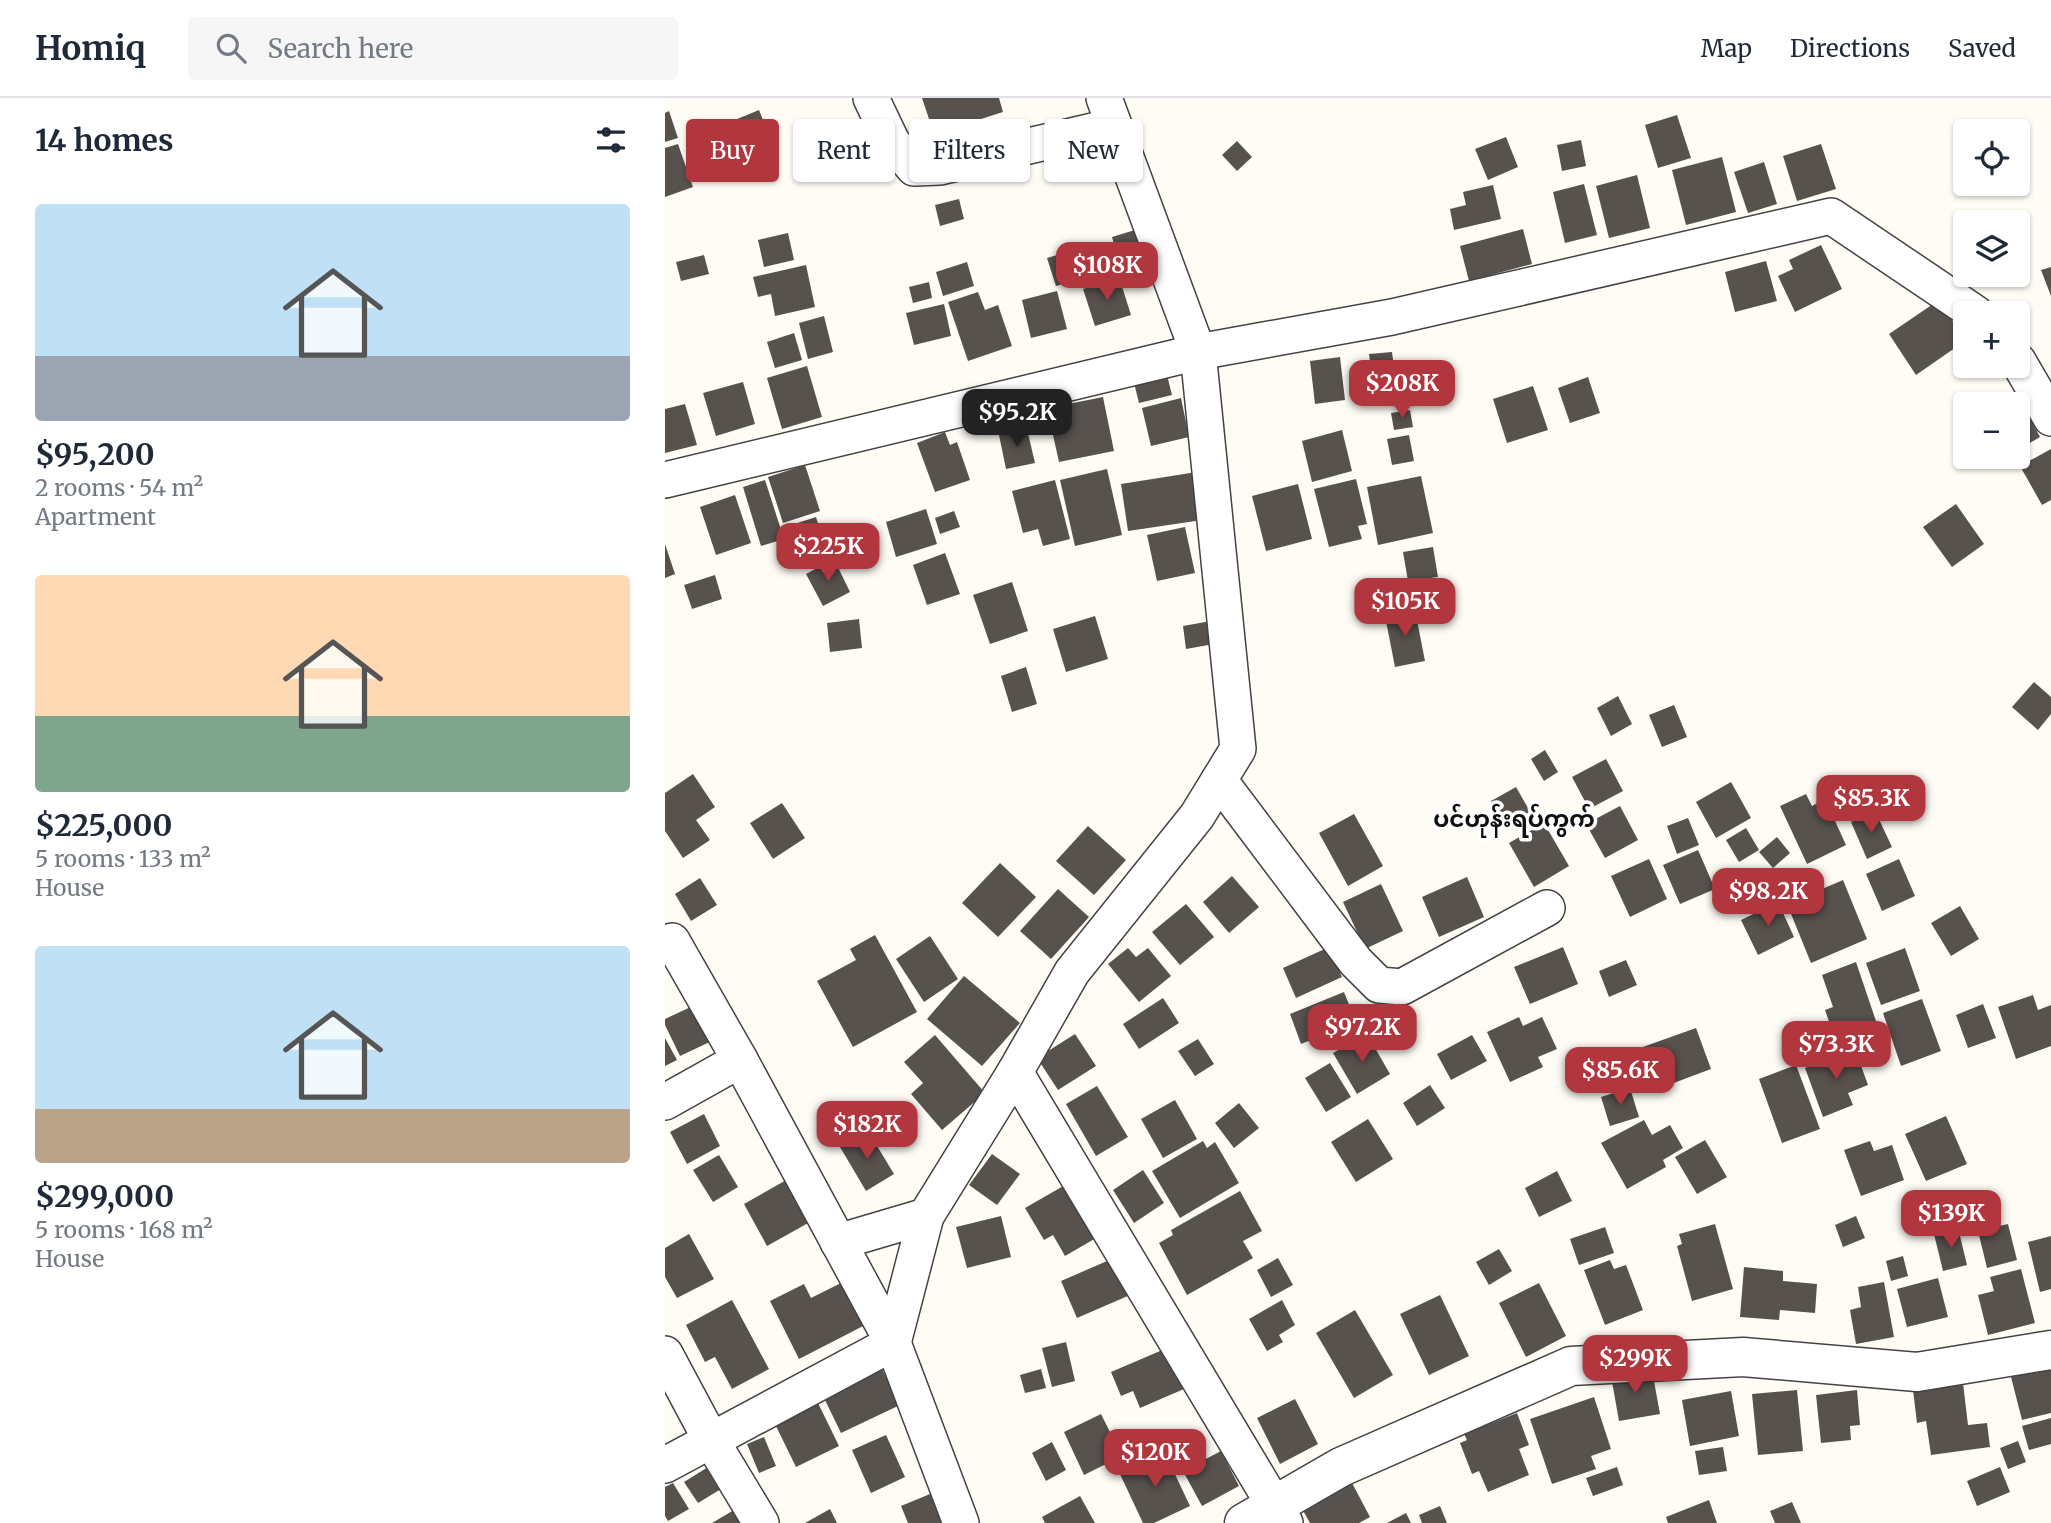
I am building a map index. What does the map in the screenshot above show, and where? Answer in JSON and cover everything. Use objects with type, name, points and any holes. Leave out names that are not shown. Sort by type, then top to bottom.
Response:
[{"type":"street","points":[[665,1465],[893,1343],[926,1216],[1016,1072],[1072,972],[1197,816],[1238,750],[1198,352],[1109,112],[940,167],[914,168],[892,142],[871,98]]},
{"type":"street","points":[[665,480],[1198,352],[1392,317],[1831,216],[1957,301]]},
{"type":"street","points":[[2028,378],[2051,418]]},
{"type":"street","points":[[1219,780],[1356,962],[1379,985],[1402,987],[1546,908]]},
{"type":"street","points":[[671,941],[740,1060],[893,1343],[961,1523]]},
{"type":"street","points":[[665,1102],[740,1060]]},
{"type":"street","points":[[1016,1072],[1268,1517],[1341,1467],[1571,1366],[1743,1357],[1917,1372],[2051,1350]]},
{"type":"street","points":[[838,1242],[926,1216]]},
{"type":"street","points":[[665,1354],[711,1440],[761,1523]]},
{"type":"building","points":[[922,98],[999,98],[1003,112],[981,119],[929,119]]},
{"type":"building","points":[[759,110],[763,119],[737,119]]},
{"type":"building","points":[[669,111],[678,138],[665,142],[665,113]]},
{"type":"building","points":[[1677,115],[1691,158],[1658,168],[1645,125]]},
{"type":"building","points":[[1506,137],[1518,167],[1488,180],[1475,149]]},
{"type":"building","points":[[1581,140],[1586,166],[1562,171],[1557,145]]},
{"type":"building","points":[[1237,141],[1252,157],[1237,171],[1222,155]]},
{"type":"building","points":[[678,144],[686,167],[686,182],[691,182],[693,187],[665,197],[665,148]]},
{"type":"building","points":[[1821,144],[1836,189],[1797,201],[1783,156]]},
{"type":"building","points":[[1722,157],[1736,212],[1686,225],[1672,170]]},
{"type":"building","points":[[1764,162],[1777,204],[1748,213],[1734,172]]},
{"type":"building","points":[[1637,175],[1650,228],[1609,238],[1596,186]]},
{"type":"building","points":[[1584,184],[1597,235],[1565,243],[1553,192]]},
{"type":"building","points":[[1493,185],[1501,219],[1454,230],[1450,209],[1466,205],[1463,192]]},
{"type":"building","points":[[959,199],[964,219],[940,226],[935,205]]},
{"type":"building","points":[[1523,229],[1532,264],[1469,281],[1460,246]]},
{"type":"building","points":[[1135,230],[1144,260],[1120,267],[1112,237]]},
{"type":"building","points":[[788,233],[794,260],[764,267],[758,240]]},
{"type":"building","points":[[1821,245],[1842,289],[1795,312],[1778,276],[1793,269],[1789,260]]},
{"type":"building","points":[[1064,253],[1073,281],[1056,286],[1047,258]]},
{"type":"building","points":[[704,255],[709,274],[681,281],[676,262]]},
{"type":"building","points":[[1766,261],[1777,301],[1735,312],[1725,272]]},
{"type":"building","points":[[967,262],[974,286],[943,296],[936,272]]},
{"type":"building","points":[[806,265],[815,307],[775,316],[771,294],[758,297],[753,277]]},
{"type":"building","points":[[2051,267],[2051,296],[2041,270]]},
{"type":"building","points":[[1119,277],[1131,315],[1095,326],[1083,289]]},
{"type":"building","points":[[929,282],[932,298],[913,303],[909,287]]},
{"type":"building","points":[[1057,291],[1067,329],[1031,338],[1022,300]]},
{"type":"building","points":[[978,292],[985,310],[998,305],[1012,346],[968,361],[948,302]]},
{"type":"building","points":[[1939,300],[1953,322],[1953,349],[1916,375],[1889,334]]},
{"type":"building","points":[[944,304],[951,336],[914,345],[906,313]]},
{"type":"building","points":[[824,316],[833,352],[808,359],[799,323]]},
{"type":"building","points":[[794,333],[802,360],[775,368],[767,342]]},
{"type":"building","points":[[1392,352],[1395,375],[1372,378],[1369,354]]},
{"type":"building","points":[[1340,357],[1345,400],[1315,404],[1310,361]]},
{"type":"building","points":[[807,366],[822,417],[782,429],[767,378]]},
{"type":"building","points":[[1165,367],[1172,395],[1139,403],[1132,375]]},
{"type":"building","points":[[1588,377],[1600,413],[1570,423],[1558,388]]},
{"type":"building","points":[[743,382],[755,424],[716,436],[703,393]]},
{"type":"building","points":[[1533,386],[1548,430],[1507,443],[1493,399]]},
{"type":"building","points":[[1103,397],[1114,451],[1059,462],[1051,426],[1067,423],[1063,405]]},
{"type":"building","points":[[1181,398],[1189,437],[1151,446],[1142,408]]},
{"type":"building","points":[[685,404],[697,445],[665,453],[665,409]]},
{"type":"building","points":[[1410,410],[1413,427],[1394,430],[1391,413]]},
{"type":"building","points":[[2030,418],[2040,437],[2030,443]]},
{"type":"building","points":[[1027,429],[1035,463],[1006,469],[999,435]]},
{"type":"building","points":[[1342,430],[1352,471],[1312,482],[1302,441]]},
{"type":"building","points":[[945,432],[950,445],[957,442],[970,480],[935,492],[917,443]]},
{"type":"building","points":[[1409,435],[1414,461],[1392,465],[1387,439]]},
{"type":"building","points":[[2051,449],[2051,500],[2042,505],[2022,469],[2030,469],[2030,461]]},
{"type":"building","points":[[805,465],[820,511],[783,523],[768,477]]},
{"type":"building","points":[[1107,469],[1122,535],[1075,546],[1060,480]]},
{"type":"building","points":[[1203,471],[1209,519],[1128,531],[1121,484]]},
{"type":"building","points":[[1421,476],[1433,533],[1378,545],[1367,487]]},
{"type":"building","points":[[1356,479],[1367,524],[1358,526],[1362,539],[1329,547],[1314,489]]},
{"type":"building","points":[[765,480],[784,539],[761,546],[743,487]]},
{"type":"building","points":[[1055,480],[1070,539],[1043,546],[1038,529],[1023,533],[1012,491]]},
{"type":"building","points":[[1298,484],[1312,539],[1266,551],[1252,496]]},
{"type":"building","points":[[735,495],[751,543],[716,555],[700,507]]},
{"type":"building","points":[[1956,504],[1984,544],[1952,567],[1923,527]]},
{"type":"building","points":[[926,509],[937,544],[896,557],[886,522]]},
{"type":"building","points":[[954,511],[960,527],[940,534],[935,518]]},
{"type":"building","points":[[816,517],[824,543],[794,554],[785,527]]},
{"type":"building","points":[[1185,527],[1195,573],[1157,581],[1147,535]]},
{"type":"building","points":[[665,544],[675,574],[665,578]]},
{"type":"building","points":[[1433,547],[1438,577],[1408,581],[1403,552]]},
{"type":"building","points":[[945,553],[960,594],[927,605],[913,565]]},
{"type":"building","points":[[834,559],[850,592],[823,606],[806,574]]},
{"type":"building","points":[[715,575],[722,599],[692,609],[684,585]]},
{"type":"building","points":[[1012,582],[1028,631],[990,644],[973,595]]},
{"type":"building","points":[[1415,610],[1425,661],[1395,667],[1385,616]]},
{"type":"building","points":[[1095,616],[1108,659],[1066,672],[1053,629]]},
{"type":"building","points":[[859,619],[862,648],[830,652],[827,623]]},
{"type":"building","points":[[1211,621],[1214,644],[1186,649],[1183,626]]},
{"type":"building","points":[[1026,667],[1037,704],[1012,712],[1001,676]]},
{"type":"building","points":[[2034,682],[2051,697],[2051,714],[2038,730],[2012,707]]},
{"type":"building","points":[[1618,696],[1632,724],[1611,736],[1597,708]]},
{"type":"building","points":[[1674,705],[1687,737],[1662,747],[1649,715]]},
{"type":"building","points":[[1545,750],[1558,772],[1544,781],[1531,759]]},
{"type":"building","points":[[1606,759],[1623,791],[1589,809],[1572,777]]},
{"type":"building","points":[[693,774],[715,807],[696,820],[710,840],[683,858],[665,831],[665,793]]},
{"type":"building","points":[[1731,782],[1751,818],[1716,838],[1696,802]]},
{"type":"building","points":[[1516,787],[1532,815],[1507,830],[1491,801]]},
{"type":"building","points":[[1806,794],[1812,806],[1825,799],[1846,845],[1807,864],[1780,806]]},
{"type":"building","points":[[782,803],[805,838],[773,859],[750,823]]},
{"type":"building","points":[[1620,806],[1638,840],[1605,858],[1586,824]]},
{"type":"building","points":[[1875,811],[1892,847],[1867,859],[1851,822]]},
{"type":"building","points":[[1354,814],[1383,866],[1348,886],[1319,833]]},
{"type":"building","points":[[1688,818],[1699,845],[1677,854],[1667,826]]},
{"type":"building","points":[[1544,823],[1569,866],[1534,887],[1509,843]]},
{"type":"building","points":[[1088,826],[1126,860],[1094,895],[1056,861]]},
{"type":"building","points":[[1746,828],[1759,850],[1739,862],[1726,840]]},
{"type":"building","points":[[1777,837],[1790,853],[1773,868],[1759,852]]},
{"type":"building","points":[[1698,850],[1715,889],[1680,904],[1663,865]]},
{"type":"building","points":[[1649,859],[1667,899],[1630,917],[1611,876]]},
{"type":"building","points":[[1899,859],[1915,896],[1882,911],[1866,874]]},
{"type":"building","points":[[1000,863],[1036,897],[998,937],[962,903]]},
{"type":"building","points":[[1232,876],[1259,907],[1229,933],[1203,902]]},
{"type":"building","points":[[1467,877],[1484,917],[1439,937],[1422,897]]},
{"type":"building","points":[[700,878],[717,905],[691,921],[675,894]]},
{"type":"building","points":[[1843,880],[1867,939],[1811,963],[1787,904]]},
{"type":"building","points":[[1381,884],[1403,931],[1365,949],[1343,902]]},
{"type":"building","points":[[1058,889],[1089,917],[1051,959],[1020,931]]},
{"type":"building","points":[[1778,902],[1794,937],[1758,955],[1741,920]]},
{"type":"building","points":[[1186,904],[1214,937],[1180,965],[1152,932]]},
{"type":"building","points":[[1960,906],[1979,939],[1951,956],[1931,923]]},
{"type":"building","points":[[875,935],[917,1012],[853,1047],[817,981],[856,960],[850,949]]},
{"type":"building","points":[[930,936],[958,979],[924,1002],[896,959]]},
{"type":"building","points":[[1329,947],[1342,977],[1296,998],[1283,968]]},
{"type":"building","points":[[1563,947],[1578,984],[1530,1004],[1514,967]]},
{"type":"building","points":[[1128,948],[1136,957],[1148,948],[1171,976],[1139,1002],[1108,964]]},
{"type":"building","points":[[1905,948],[1920,991],[1881,1005],[1866,963]]},
{"type":"building","points":[[1626,960],[1637,985],[1609,997],[1599,971]]},
{"type":"building","points":[[1856,962],[1878,1027],[1836,1042],[1825,1010],[1833,1007],[1822,975]]},
{"type":"building","points":[[964,976],[1020,1023],[982,1066],[927,1019]]},
{"type":"building","points":[[1344,992],[1356,1022],[1301,1044],[1290,1014]]},
{"type":"building","points":[[2033,995],[2038,1010],[2051,1005],[2051,1046],[2016,1059],[1998,1007]]},
{"type":"building","points":[[1163,998],[1179,1023],[1139,1049],[1123,1024]]},
{"type":"building","points":[[1922,999],[1941,1051],[1901,1066],[1883,1013]]},
{"type":"building","points":[[697,1004],[714,1040],[680,1056],[665,1025],[665,1019]]},
{"type":"building","points":[[1983,1004],[1996,1038],[1968,1048],[1956,1015]]},
{"type":"building","points":[[1519,1017],[1523,1026],[1542,1017],[1557,1049],[1538,1057],[1543,1067],[1510,1082],[1487,1032]]},
{"type":"building","points":[[1696,1028],[1711,1069],[1655,1090],[1640,1048]]},
{"type":"building","points":[[1075,1034],[1096,1066],[1058,1090],[1037,1058]]},
{"type":"building","points":[[1367,1034],[1390,1074],[1357,1094],[1333,1053]]},
{"type":"building","points":[[935,1035],[985,1093],[942,1130],[911,1094],[923,1083],[904,1062]]},
{"type":"building","points":[[1472,1035],[1487,1061],[1451,1080],[1437,1054]]},
{"type":"building","points":[[665,1038],[677,1060],[665,1066]]},
{"type":"building","points":[[1198,1039],[1214,1064],[1195,1076],[1178,1051]]},
{"type":"building","points":[[1855,1049],[1868,1085],[1848,1093],[1853,1105],[1823,1117],[1805,1068]]},
{"type":"building","points":[[1330,1063],[1351,1097],[1326,1112],[1305,1078]]},
{"type":"building","points":[[1796,1065],[1820,1129],[1782,1143],[1759,1079]]},
{"type":"building","points":[[1430,1085],[1445,1108],[1417,1126],[1403,1103]]},
{"type":"building","points":[[1097,1086],[1128,1137],[1096,1156],[1066,1104]]},
{"type":"building","points":[[1630,1088],[1639,1117],[1610,1126],[1601,1097]]},
{"type":"building","points":[[1175,1100],[1197,1139],[1163,1158],[1141,1119]]},
{"type":"building","points":[[1239,1103],[1259,1128],[1234,1148],[1215,1123]]},
{"type":"building","points":[[704,1114],[720,1146],[687,1164],[670,1132]]},
{"type":"building","points":[[1946,1116],[1967,1164],[1926,1181],[1905,1134]]},
{"type":"building","points":[[1368,1119],[1393,1159],[1356,1182],[1331,1142]]},
{"type":"building","points":[[1644,1120],[1652,1135],[1670,1125],[1683,1148],[1663,1160],[1666,1167],[1627,1189],[1601,1143]]},
{"type":"building","points":[[868,1131],[894,1174],[866,1191],[840,1147]]},
{"type":"building","points":[[1705,1140],[1727,1177],[1697,1194],[1675,1157]]},
{"type":"building","points":[[1203,1141],[1207,1148],[1215,1142],[1239,1183],[1180,1218],[1152,1171]]},
{"type":"building","points":[[1870,1141],[1874,1151],[1892,1145],[1904,1180],[1861,1196],[1844,1150]]},
{"type":"building","points":[[992,1154],[1020,1174],[997,1205],[969,1185]]},
{"type":"building","points":[[719,1155],[738,1187],[713,1202],[693,1170]]},
{"type":"building","points":[[1143,1170],[1164,1203],[1134,1223],[1113,1190]]},
{"type":"building","points":[[1557,1171],[1572,1201],[1539,1217],[1525,1188]]},
{"type":"building","points":[[795,1175],[819,1217],[767,1246],[744,1204]]},
{"type":"building","points":[[1072,1181],[1103,1234],[1065,1256],[1053,1235],[1044,1240],[1025,1208]]},
{"type":"building","points":[[1240,1191],[1262,1231],[1243,1241],[1253,1258],[1187,1295],[1159,1243],[1173,1235],[1171,1230]]},
{"type":"building","points":[[1977,1202],[1982,1221],[1965,1226],[1960,1207]]},
{"type":"building","points":[[1001,1216],[1011,1257],[967,1268],[956,1227]]},
{"type":"building","points":[[1856,1216],[1865,1238],[1843,1247],[1835,1225]]},
{"type":"building","points":[[1715,1224],[1733,1289],[1692,1301],[1677,1246],[1682,1244],[1679,1234]]},
{"type":"building","points":[[2008,1224],[2017,1260],[1987,1268],[1978,1231]]},
{"type":"building","points":[[1605,1227],[1614,1253],[1579,1265],[1570,1239]]},
{"type":"building","points":[[1958,1228],[1967,1265],[1943,1271],[1934,1234]]},
{"type":"building","points":[[689,1234],[714,1279],[677,1298],[665,1277],[665,1248]]},
{"type":"building","points":[[2051,1236],[2051,1289],[2040,1292],[2028,1242]]},
{"type":"building","points":[[1499,1249],[1512,1271],[1489,1285],[1476,1262]]},
{"type":"building","points":[[1903,1256],[1908,1276],[1891,1281],[1886,1261]]},
{"type":"building","points":[[1114,1258],[1130,1295],[1077,1318],[1061,1281]]},
{"type":"building","points":[[1278,1258],[1293,1285],[1271,1297],[1257,1270]]},
{"type":"building","points":[[1610,1260],[1614,1269],[1626,1265],[1643,1310],[1605,1325],[1584,1270]]},
{"type":"building","points":[[1744,1267],[1783,1271],[1783,1281],[1817,1284],[1815,1313],[1780,1310],[1779,1320],[1740,1317]]},
{"type":"building","points":[[2021,1269],[2035,1323],[1988,1335],[1978,1295],[1994,1291],[1990,1277]]},
{"type":"building","points":[[1938,1278],[1948,1317],[1907,1327],[1897,1289]]},
{"type":"building","points":[[847,1280],[869,1323],[799,1359],[770,1301],[804,1284],[811,1298]]},
{"type":"building","points":[[1884,1282],[1894,1337],[1856,1344],[1850,1310],[1861,1307],[1858,1287]]},
{"type":"building","points":[[1539,1283],[1566,1336],[1526,1357],[1499,1303]]},
{"type":"building","points":[[1440,1295],[1469,1356],[1429,1375],[1400,1314]]},
{"type":"building","points":[[732,1300],[769,1369],[732,1389],[715,1357],[705,1362],[686,1325]]},
{"type":"building","points":[[1282,1300],[1295,1325],[1279,1335],[1283,1342],[1267,1351],[1249,1319]]},
{"type":"building","points":[[1355,1310],[1393,1375],[1354,1398],[1316,1333]]},
{"type":"building","points":[[1066,1342],[1075,1381],[1052,1387],[1042,1348]]},
{"type":"building","points":[[1167,1348],[1184,1389],[1140,1408],[1133,1391],[1121,1396],[1111,1372]]},
{"type":"building","points":[[880,1365],[900,1405],[841,1433],[824,1398]]},
{"type":"building","points":[[2051,1367],[2051,1413],[2022,1420],[2011,1377]]},
{"type":"building","points":[[1041,1369],[1046,1388],[1025,1393],[1020,1375]]},
{"type":"building","points":[[1652,1370],[1660,1414],[1619,1421],[1611,1376]]},
{"type":"building","points":[[1963,1383],[1968,1425],[1987,1423],[1990,1447],[1931,1455],[1926,1421],[1917,1423],[1913,1390]]},
{"type":"building","points":[[1797,1390],[1803,1451],[1758,1455],[1752,1394]]},
{"type":"building","points":[[1857,1390],[1860,1425],[1850,1426],[1851,1440],[1821,1443],[1816,1395]]},
{"type":"building","points":[[1731,1391],[1739,1436],[1690,1446],[1682,1400]]},
{"type":"building","points":[[1594,1397],[1611,1449],[1591,1456],[1596,1469],[1552,1484],[1530,1419]]},
{"type":"building","points":[[1295,1399],[1318,1444],[1280,1464],[1257,1418]]},
{"type":"building","points":[[817,1401],[839,1446],[796,1467],[774,1422]]},
{"type":"building","points":[[1517,1413],[1529,1445],[1519,1449],[1529,1475],[1488,1492],[1479,1471],[1472,1474],[1460,1443],[1467,1440],[1464,1434]]},
{"type":"building","points":[[1101,1414],[1122,1456],[1084,1475],[1064,1432]]},
{"type":"building","points":[[2051,1418],[2051,1444],[2029,1450],[2022,1426]]},
{"type":"building","points":[[886,1435],[905,1477],[871,1493],[852,1450]]},
{"type":"building","points":[[764,1437],[776,1466],[759,1473],[747,1444]]},
{"type":"building","points":[[2018,1441],[2026,1462],[2008,1469],[2000,1448]]},
{"type":"building","points":[[1052,1442],[1066,1470],[1046,1481],[1032,1453]]},
{"type":"building","points":[[1723,1447],[1727,1471],[1699,1475],[1695,1451]]},
{"type":"building","points":[[1164,1451],[1190,1506],[1154,1523],[1143,1523],[1119,1472]]},
{"type":"building","points":[[1221,1451],[1239,1486],[1202,1506],[1183,1471]]},
{"type":"building","points":[[708,1467],[721,1489],[698,1503],[684,1482]]},
{"type":"building","points":[[1617,1467],[1623,1485],[1593,1496],[1586,1478]]},
{"type":"building","points":[[2000,1467],[2010,1492],[1977,1506],[1967,1481]]},
{"type":"building","points":[[1351,1481],[1370,1517],[1359,1523],[1310,1523],[1301,1507]]},
{"type":"building","points":[[673,1483],[689,1509],[668,1521],[665,1516],[665,1487]]},
{"type":"building","points":[[930,1494],[942,1523],[908,1523],[901,1506]]},
{"type":"building","points":[[1080,1496],[1095,1523],[1045,1523],[1042,1517]]},
{"type":"building","points":[[1709,1500],[1717,1523],[1668,1523],[1666,1517]]},
{"type":"building","points":[[1792,1502],[1801,1523],[1775,1523],[1770,1511]]},
{"type":"building","points":[[1440,1506],[1447,1523],[1422,1523],[1419,1515]]},
{"type":"building","points":[[830,1509],[837,1523],[805,1523]]},
{"type":"building","points":[[734,1510],[742,1523],[712,1523]]},
{"type":"building","points":[[1406,1513],[1411,1523],[1387,1523]]},
{"type":"district","name":"ပင်ဟုန်းရပ်ကွက်","points":[[1514,818]]}]
